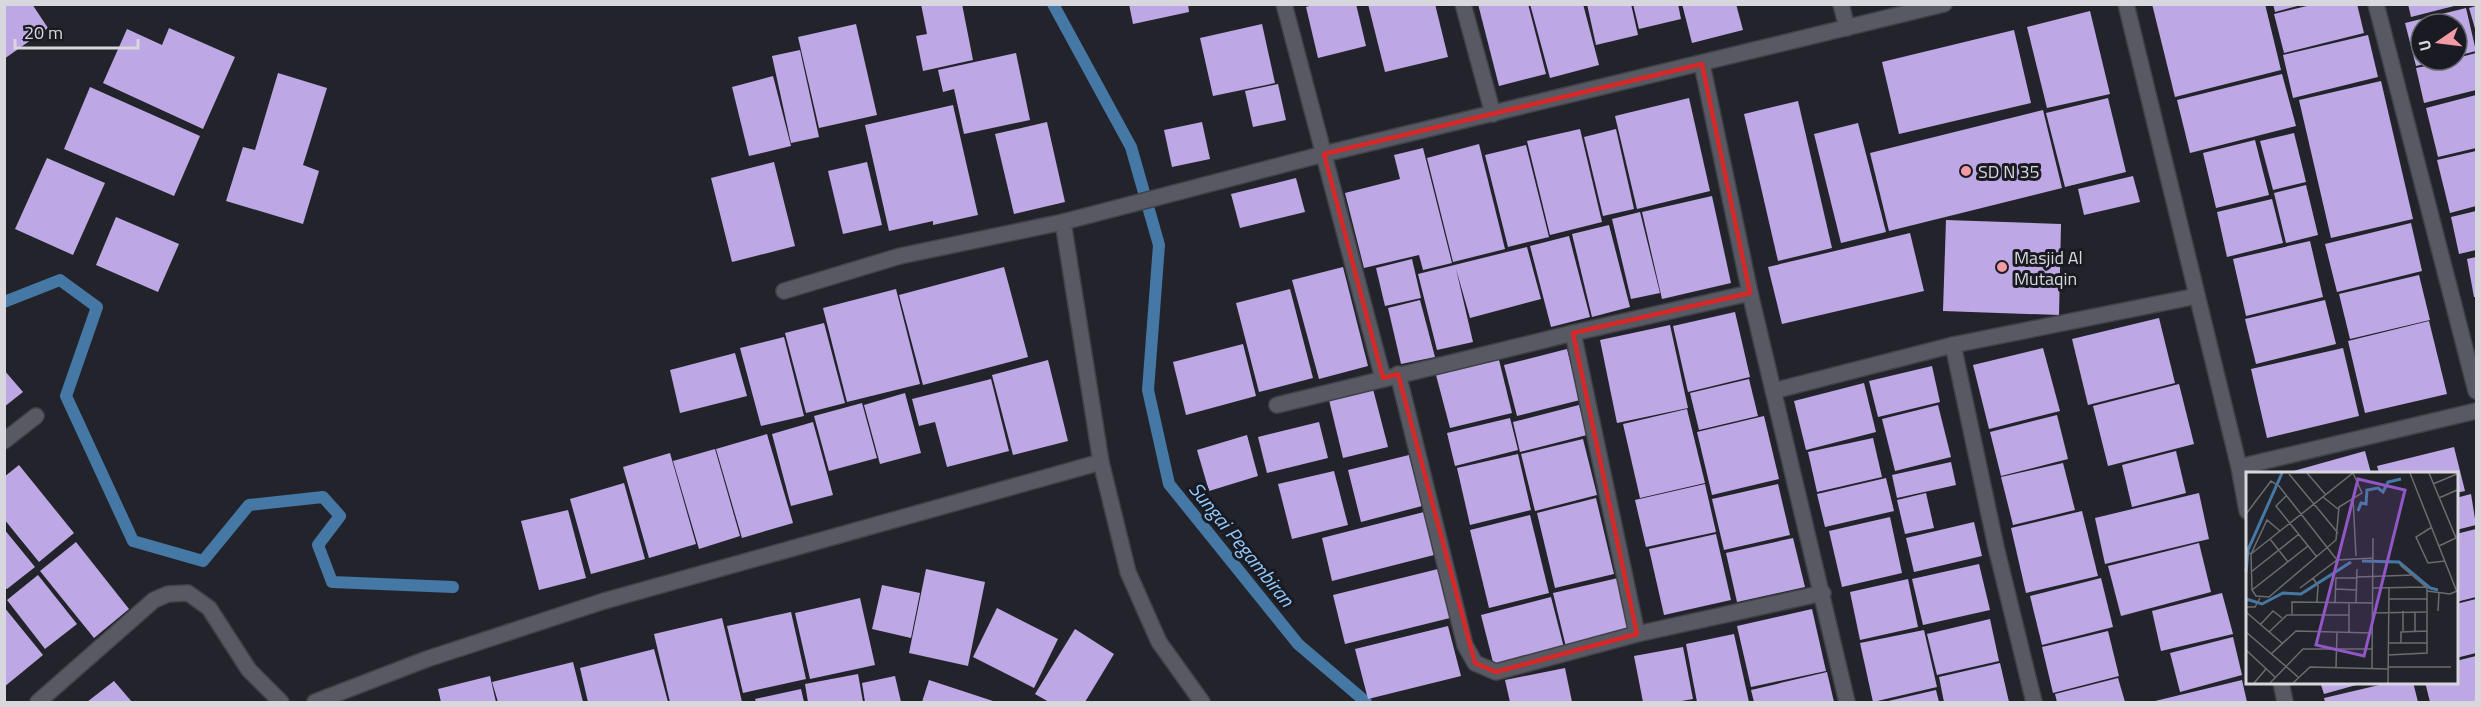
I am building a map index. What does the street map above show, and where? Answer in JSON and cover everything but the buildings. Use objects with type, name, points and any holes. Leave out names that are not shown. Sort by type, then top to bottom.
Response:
[{"type":"street","points":[[1284,4],[1324,154],[1390,376],[1465,645],[1475,663],[1496,672],[1637,634],[1822,593]]},
{"type":"street","points":[[1463,4],[1493,114]]},
{"type":"street","points":[[1841,4],[1847,28]]},
{"type":"street","points":[[784,291],[900,256],[1071,219],[1324,154],[1944,4]]},
{"type":"street","points":[[2126,4],[2246,506]]},
{"type":"street","points":[[2376,4],[2476,391]]},
{"type":"street","points":[[1702,64],[1750,293],[1847,702]]},
{"type":"street","points":[[1071,219],[1101,462],[1128,572],[1159,642],[1202,702]]},
{"type":"street","points":[[1277,405],[1390,376],[1750,293]]},
{"type":"street","points":[[1773,391],[1953,345],[2197,296]]},
{"type":"street","points":[[1573,333],[1637,634]]},
{"type":"street","points":[[1953,345],[1996,547],[2034,702]]},
{"type":"street","points":[[2238,467],[2476,411]]},
{"type":"street","points":[[4,441],[36,416]]},
{"type":"street","points":[[315,702],[426,659],[604,601],[1101,462]]},
{"type":"street","points":[[38,702],[154,600],[168,594],[188,593],[209,608],[249,670],[282,702]]},
{"type":"street","points":[[2281,683],[2285,702]]},
{"type":"highlighted area","points":[[1702,64],[1750,293],[1573,333],[1637,634],[1496,672],[1475,663],[1398,374],[1383,378],[1324,154]]},
{"type":"waterway","name":"Sungai Pegambiran","points":[[1053,4],[1131,147],[1159,245],[1148,390],[1169,484],[1298,644],[1366,702]]},
{"type":"waterway","points":[[4,302],[60,280],[97,307],[66,396],[133,541],[203,561],[249,505],[323,497],[340,516],[318,545],[332,582],[453,587]]},
{"type":"place","name":"SD N 35","points":[[1966,171]]},
{"type":"place","name":"Masjid Al Mutaqin","points":[[2002,267]]}]
